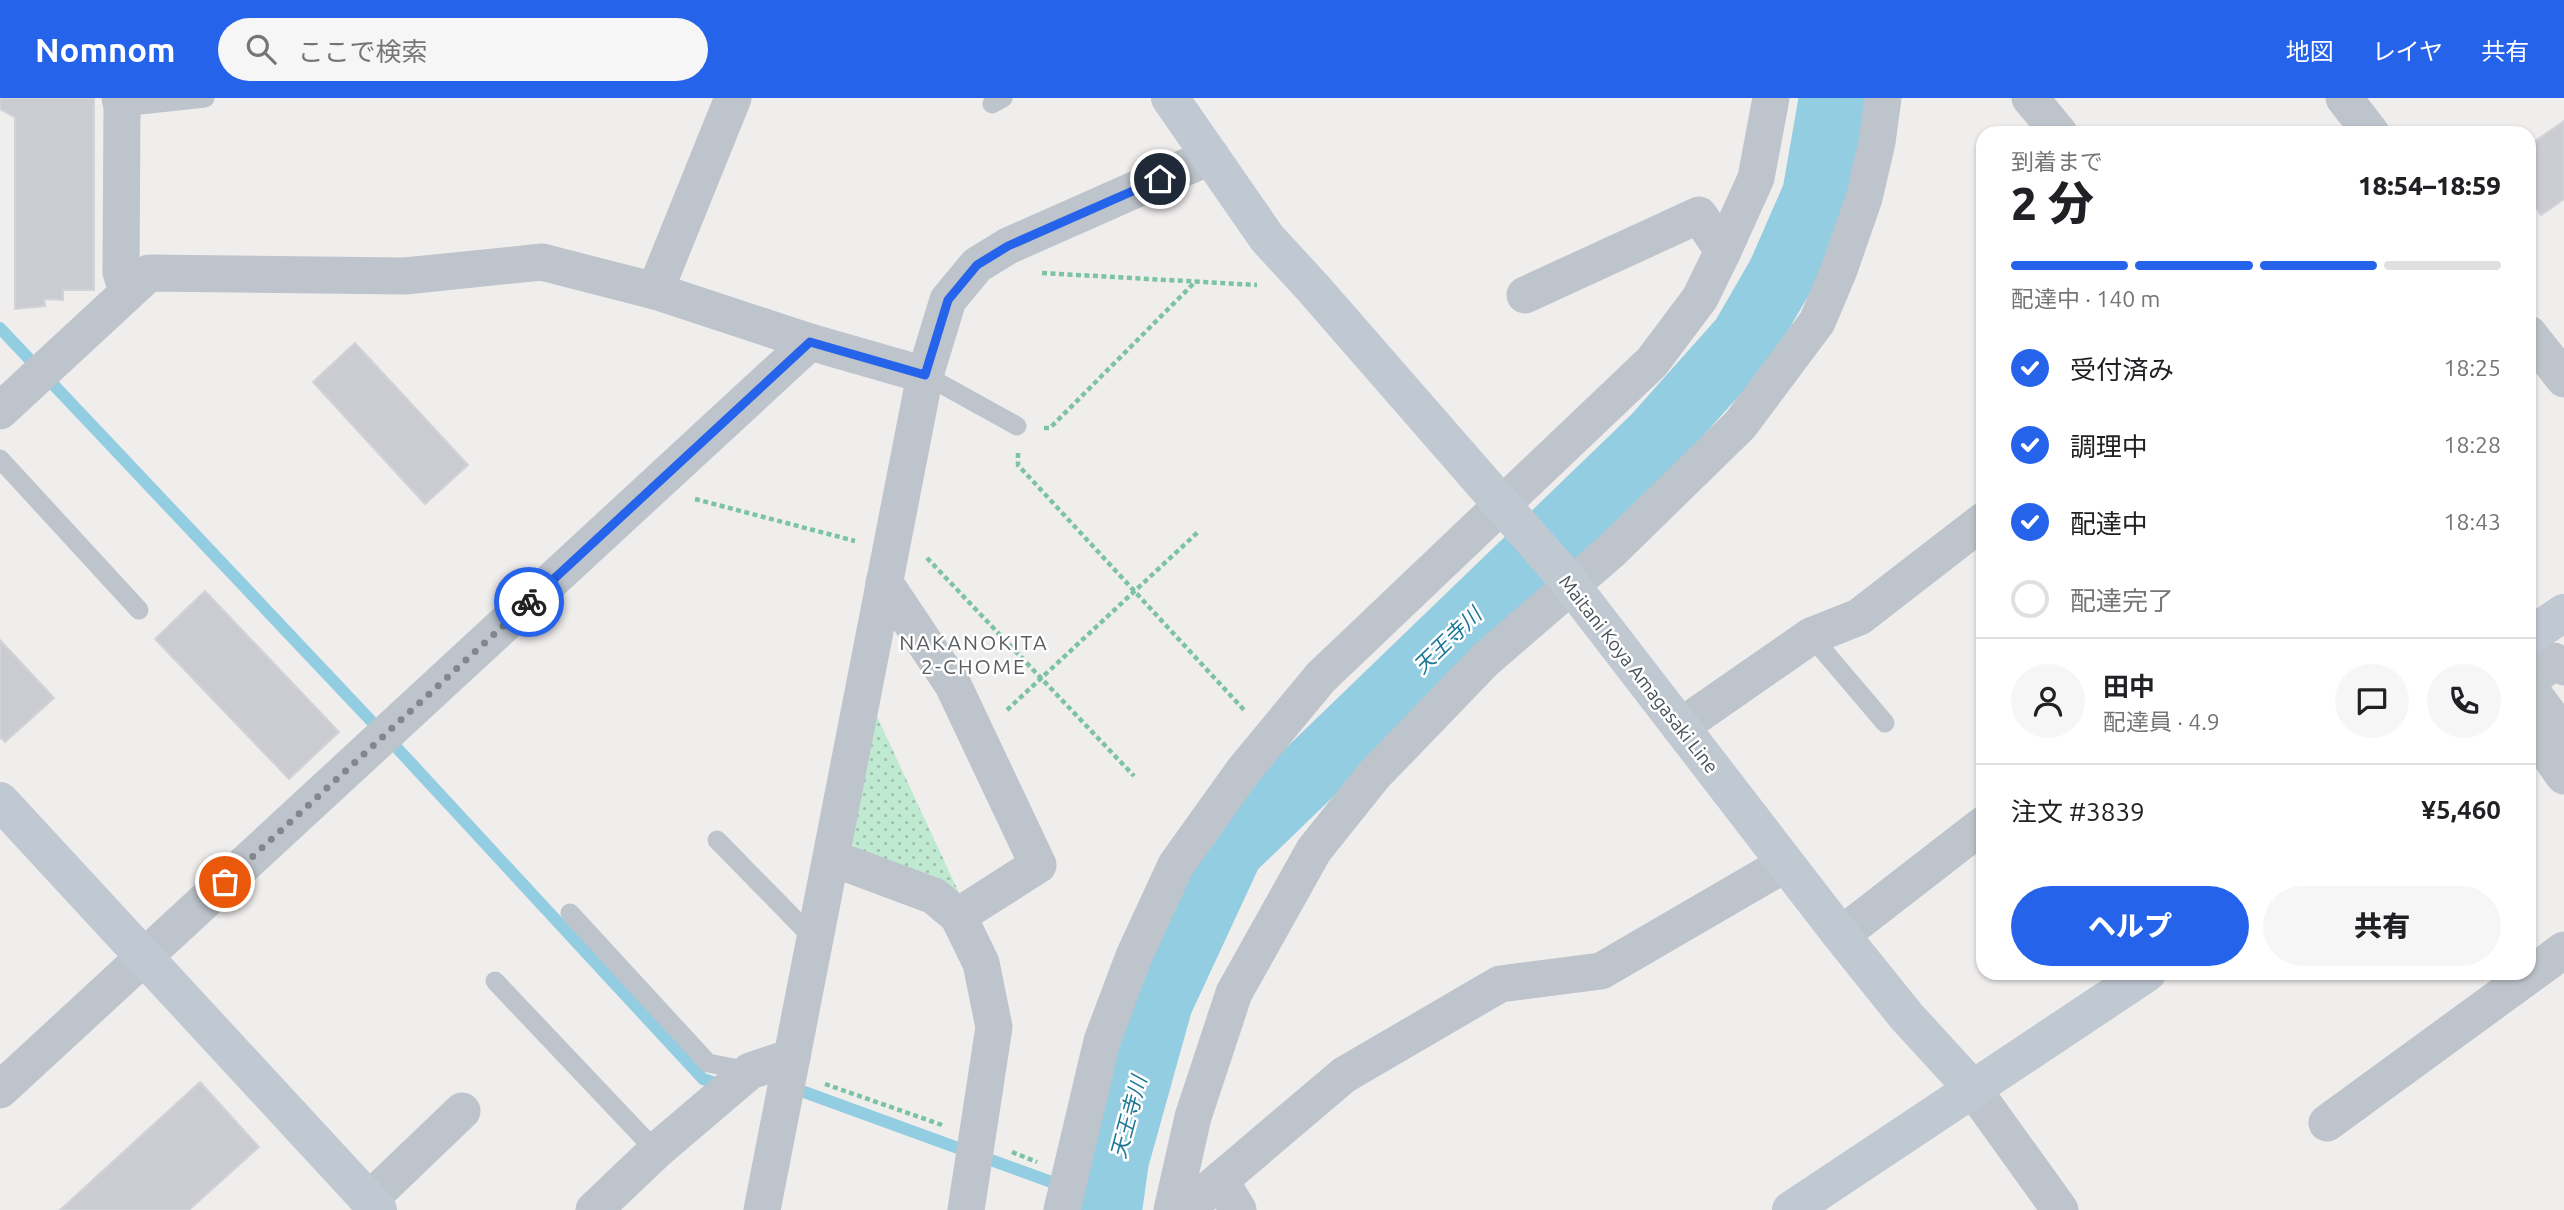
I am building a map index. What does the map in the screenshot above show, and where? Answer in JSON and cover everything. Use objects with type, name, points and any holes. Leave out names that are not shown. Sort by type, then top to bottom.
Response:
[{"type":"main road","name":"Maitani Koya Amagasaki Line","points":[[1170,98],[1267,238],[1314,288],[1568,582],[1841,935],[1907,1017],[1973,1089]]},
{"type":"main road","points":[[2536,631],[2564,613]]},
{"type":"main road","points":[[0,801],[374,1205]]},
{"type":"main road","points":[[1791,1210],[2136,980]]},
{"type":"street","points":[[655,291],[733,98]]},
{"type":"street","points":[[1066,1189],[1102,1041],[1134,956],[1176,865],[1244,770],[1321,677],[1508,512],[1652,362],[1700,299],[1756,178],[1771,98]]},
{"type":"street","points":[[1172,1210],[1193,1117],[1234,993],[1314,850],[1374,775],[1485,660],[1568,582],[1611,551],[1740,425],[1817,322],[1839,270],[1864,198],[1877,142],[1883,98]]},
{"type":"street","points":[[2030,98],[2053,126]]},
{"type":"street","points":[[2344,98],[2366,126]]},
{"type":"street","points":[[121,102],[121,272],[127,292]]},
{"type":"street","points":[[762,1210],[925,375],[948,300],[973,270],[1008,246],[1210,156]]},
{"type":"street","points":[[1525,295],[1699,215],[1723,251]]},
{"type":"street","points":[[0,411],[149,273],[405,276],[542,261],[655,291],[810,342],[925,375]]},
{"type":"street","points":[[0,1090],[810,342]]},
{"type":"street","points":[[2536,349],[2564,379]]},
{"type":"street","points":[[1680,727],[1811,636],[1859,617],[1976,526]]},
{"type":"street","points":[[889,557],[1038,865],[958,916]]},
{"type":"street","points":[[2536,675],[2554,661],[2564,667]]},
{"type":"street","points":[[2536,697],[2564,735]]},
{"type":"street","points":[[2536,737],[2564,776]]},
{"type":"street","points":[[1841,935],[1976,830]]},
{"type":"street","points":[[832,858],[934,897],[958,916],[981,963],[993,1027],[966,1210]]},
{"type":"street","points":[[1185,1210],[1229,1195],[1345,1075],[1500,984],[1601,971],[1785,864]]},
{"type":"street","points":[[2328,1123],[2394,1089],[2517,980]]},
{"type":"street","points":[[594,1210],[656,1151],[750,1071],[791,1065]]},
{"type":"street","points":[[1973,1089],[2060,1210]]},
{"type":"street","points":[[374,1205],[462,1111]]},
{"type":"lane","points":[[121,102],[205,98]]},
{"type":"lane","points":[[925,375],[1017,426]]},
{"type":"lane","points":[[0,458],[139,610]]},
{"type":"lane","points":[[1811,636],[1885,723]]},
{"type":"lane","points":[[717,840],[813,938]]},
{"type":"lane","points":[[570,913],[708,1063],[750,1071]]},
{"type":"lane","points":[[495,981],[656,1151]]},
{"type":"path","points":[[973,270],[1314,288]]},
{"type":"path","points":[[1196,281],[1050,428],[1017,426],[1018,465],[1270,738]]},
{"type":"path","points":[[653,488],[889,557],[914,544],[1134,776]]},
{"type":"path","points":[[977,735],[1042,679],[1198,532]]},
{"type":"path","points":[[791,1065],[978,1138],[1066,1189]]},
{"type":"green space","points":[[875,712],[960,895],[865,858],[851,843]]},
{"type":"building","points":[[0,98],[94,98],[94,290],[63,290],[63,300],[44,299],[45,306],[15,309],[15,117],[0,109]]},
{"type":"building","points":[[2564,121],[2564,199],[2541,215],[2536,208],[2536,141]]},
{"type":"building","points":[[355,343],[468,465],[425,504],[313,382]]},
{"type":"building","points":[[205,591],[339,732],[289,779],[155,639]]},
{"type":"building","points":[[0,640],[54,698],[5,742],[0,737]]},
{"type":"building","points":[[200,1082],[259,1147],[189,1210],[60,1210]]},
{"type":"waterway","name":"天王寺川","points":[[1108,1210],[1115,1160],[1159,1002],[1230,849],[1655,439],[1744,339],[1781,275],[1816,195],[1833,98]]},
{"type":"waterway","points":[[0,328],[375,725]]},
{"type":"waterway","points":[[397,748],[703,1079],[712,1082]]},
{"type":"waterway","points":[[796,1089],[1109,1203]]},
{"type":"way so far","points":[[225,882],[529,602]]},
{"type":"district","name":"NAKANOKITA 2-CHOME","points":[[974,654]]},
{"type":"route","points":[[529,602],[810,342],[925,375],[948,300],[977,265],[1008,246],[1160,179]]}]
